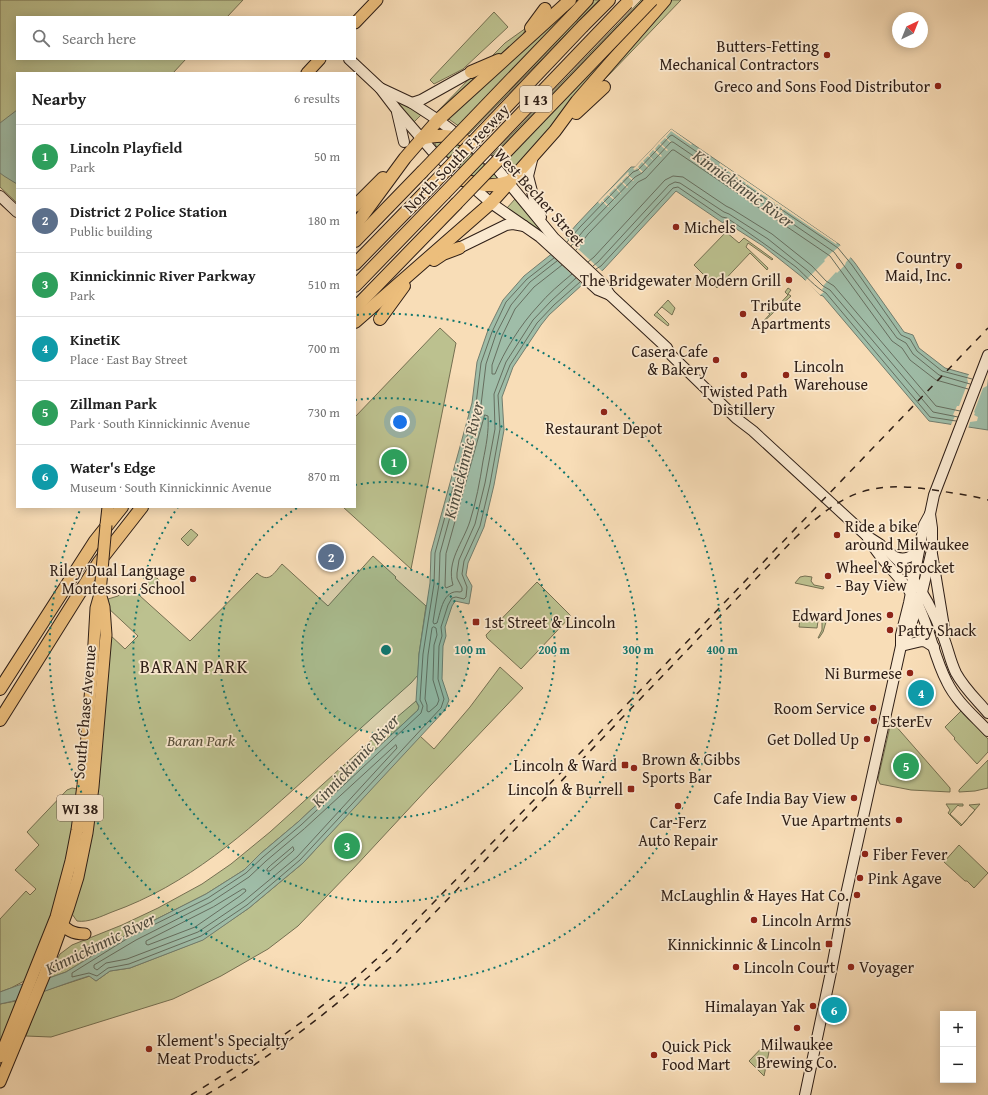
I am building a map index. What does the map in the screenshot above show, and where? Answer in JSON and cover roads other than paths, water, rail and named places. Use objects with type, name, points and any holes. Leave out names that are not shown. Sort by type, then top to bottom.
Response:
[{"type":"highway","points":[[356,225],[406,157],[438,120],[570,0]]},
{"type":"highway","points":[[356,240],[587,0]]},
{"type":"highway","name":"North-South Freeway","points":[[356,263],[609,0]]},
{"type":"highway","name":"North-South Freeway","points":[[356,285],[629,2]]},
{"type":"highway","points":[[356,321],[491,203],[555,130],[658,3]]},
{"type":"highway","points":[[356,307],[456,204],[658,3]]},
{"type":"highway","points":[[522,43],[545,9]]},
{"type":"highway","points":[[471,72],[508,56]]},
{"type":"highway","points":[[555,130],[604,87]]},
{"type":"highway","points":[[421,139],[444,135],[466,141]]},
{"type":"highway","points":[[404,142],[406,157]]},
{"type":"highway","points":[[356,205],[406,157]]},
{"type":"highway","points":[[463,180],[493,186],[508,182]]},
{"type":"highway","points":[[380,319],[411,274],[443,254],[459,248]]},
{"type":"highway","points":[[0,689],[95,541],[121,508]]},
{"type":"highway","points":[[0,720],[99,562],[141,508]]},
{"type":"main road","points":[[356,22],[377,0]]},
{"type":"main road","points":[[308,72],[319,60]]},
{"type":"main road","name":"West Becher Street","points":[[350,60],[380,88],[434,153],[463,180],[491,203],[552,242],[667,348],[674,350],[736,418],[753,431],[867,536]]},
{"type":"main road","points":[[412,103],[421,100],[471,72]]},
{"type":"main road","name":"West Becher Street","points":[[380,88],[412,103],[438,120],[466,141],[492,164],[545,228],[552,242]]},
{"type":"main road","points":[[396,109],[404,142]]},
{"type":"main road","points":[[533,155],[528,176],[536,207],[545,228]]},
{"type":"main road","points":[[0,196],[16,211]]},
{"type":"main road","points":[[459,248],[506,226],[513,224],[526,226]]},
{"type":"main road","points":[[805,1095],[845,899],[901,646],[901,635],[914,580],[924,525],[930,514],[937,485],[988,355]]},
{"type":"main road","name":"South Chase Avenue","points":[[0,1057],[23,1015],[35,998],[44,976],[59,921],[71,861],[82,793],[96,608],[100,593],[108,508]]},
{"type":"main road","points":[[930,514],[932,528],[932,550],[945,626],[946,645]]},
{"type":"main road","points":[[867,536],[879,543],[895,557],[914,580],[930,606],[946,645],[953,668],[963,685],[988,713]]},
{"type":"main road","points":[[867,536],[873,549],[911,593],[927,624],[941,671],[948,684],[962,703],[988,731]]},
{"type":"main road","points":[[895,557],[901,559],[911,557],[920,545]]},
{"type":"main road","points":[[901,646],[907,637],[918,606],[932,550]]},
{"type":"main road","points":[[901,646],[922,641],[934,647]]},
{"type":"main road","points":[[948,684],[948,675],[953,668]]},
{"type":"main road","points":[[59,921],[72,933],[85,934]]},
{"type":"main road","name":"South Chase Avenue","points":[[0,1082],[23,1015],[22,1002],[59,921]]},
{"type":"water","points":[[16,111],[16,183],[0,173],[0,123]]},
{"type":"water","name":"Kinnickinnic River","points":[[671,129],[840,245],[855,263],[904,332],[913,335],[919,348],[945,368],[988,380],[988,430],[929,421],[823,296],[763,246],[724,221],[723,223],[676,191],[603,270],[583,284],[549,315],[513,367],[502,397],[504,430],[494,485],[484,527],[468,563],[466,575],[472,586],[469,604],[455,601],[445,627],[446,636],[443,646],[442,679],[449,700],[445,710],[303,863],[249,908],[203,940],[130,968],[110,971],[96,981],[89,976],[34,995],[0,1004],[0,992],[66,972],[131,932],[206,894],[244,870],[260,854],[298,822],[418,710],[419,706],[416,701],[419,654],[430,583],[431,552],[472,403],[477,362],[488,330],[503,300],[524,276],[559,248],[577,224],[631,167],[635,167]]},
{"type":"railway","points":[[191,1095],[263,1050],[303,1021],[343,989],[390,947],[584,749],[988,328]]},
{"type":"railway","points":[[206,1095],[232,1080],[304,1029],[328,1011],[396,953],[795,538],[827,510],[842,500],[857,493],[891,487],[911,487],[934,490],[968,495],[988,500]]},
{"type":"place","name":"Butters-Fetting Mechanical Contractors","points":[[827,55]]},
{"type":"place","name":"Greco and Sons Food Distributor","points":[[938,86]]},
{"type":"place","name":"Michels","points":[[676,227]]},
{"type":"place","name":"Country Maid, Inc.","points":[[959,266]]},
{"type":"place","name":"The Bridgewater Modern Grill","points":[[789,280]]},
{"type":"place","name":"Tribute Apartments","points":[[743,314]]},
{"type":"place","name":"Casera Cafe & Bakery","points":[[716,360]]},
{"type":"place","name":"Twisted Path Distillery","points":[[744,375]]},
{"type":"place","name":"Lincoln Warehouse","points":[[786,375]]},
{"type":"place","name":"Restaurant Depot","points":[[604,412]]},
{"type":"place","name":"Lincoln Playfield","points":[[394,462]]},
{"type":"place","name":"Ride a bike around Milwaukee","points":[[837,535]]},
{"type":"place","name":"District 2 Police Station","points":[[331,557]]},
{"type":"place","name":"Wheel & Sprocket - Bay View","points":[[828,576]]},
{"type":"place","name":"Riley Dual Language Montessori School","points":[[193,579]]},
{"type":"place","name":"Edward Jones","points":[[890,615]]},
{"type":"place","name":"1st Street & Lincoln","points":[[476,622]]},
{"type":"place","name":"Patty Shack","points":[[890,630]]},
{"type":"place","name":"Ni Burmese","points":[[910,673]]},
{"type":"place","name":"KinetiK","points":[[921,693]]},
{"type":"place","name":"Room Service","points":[[873,708]]},
{"type":"place","name":"EsterEv","points":[[874,721]]},
{"type":"place","name":"Get Dolled Up","points":[[867,739]]},
{"type":"place","name":"Lincoln & Ward","points":[[625,765]]},
{"type":"place","name":"Zillman Park","points":[[906,766]]},
{"type":"place","name":"Brown & Gibbs Sports Bar","points":[[634,768]]},
{"type":"place","name":"Lincoln & Burrell","points":[[631,789]]},
{"type":"place","name":"Cafe India Bay View","points":[[854,798]]},
{"type":"place","name":"Car-Ferz Auto Repair","points":[[678,806]]},
{"type":"place","name":"Vue Apartments","points":[[899,820]]},
{"type":"place","name":"Kinnickinnic River Parkway","points":[[347,846]]},
{"type":"place","name":"Fiber Fever","points":[[865,854]]},
{"type":"place","name":"Pink Agave","points":[[860,878]]},
{"type":"place","name":"McLaughlin & Hayes Hat Co.","points":[[857,895]]},
{"type":"place","name":"Lincoln Arms","points":[[754,920]]},
{"type":"place","name":"Kinnickinnic & Lincoln","points":[[829,944]]},
{"type":"place","name":"Lincoln Court","points":[[736,967]]},
{"type":"place","name":"Voyager","points":[[851,967]]},
{"type":"place","name":"Himalayan Yak","points":[[813,1006]]},
{"type":"place","name":"Water's Edge","points":[[834,1010]]},
{"type":"place","name":"Milwaukee Brewing Co.","points":[[797,1028]]},
{"type":"place","name":"Klement's Specialty Meat Products","points":[[149,1049]]},
{"type":"place","name":"Quick Pick Food Mart","points":[[654,1055]]},
{"type":"district","name":"BARAN PARK","points":[[194,666]]},
{"type":"park label","name":"Baran Park","points":[[201,740]]}]
